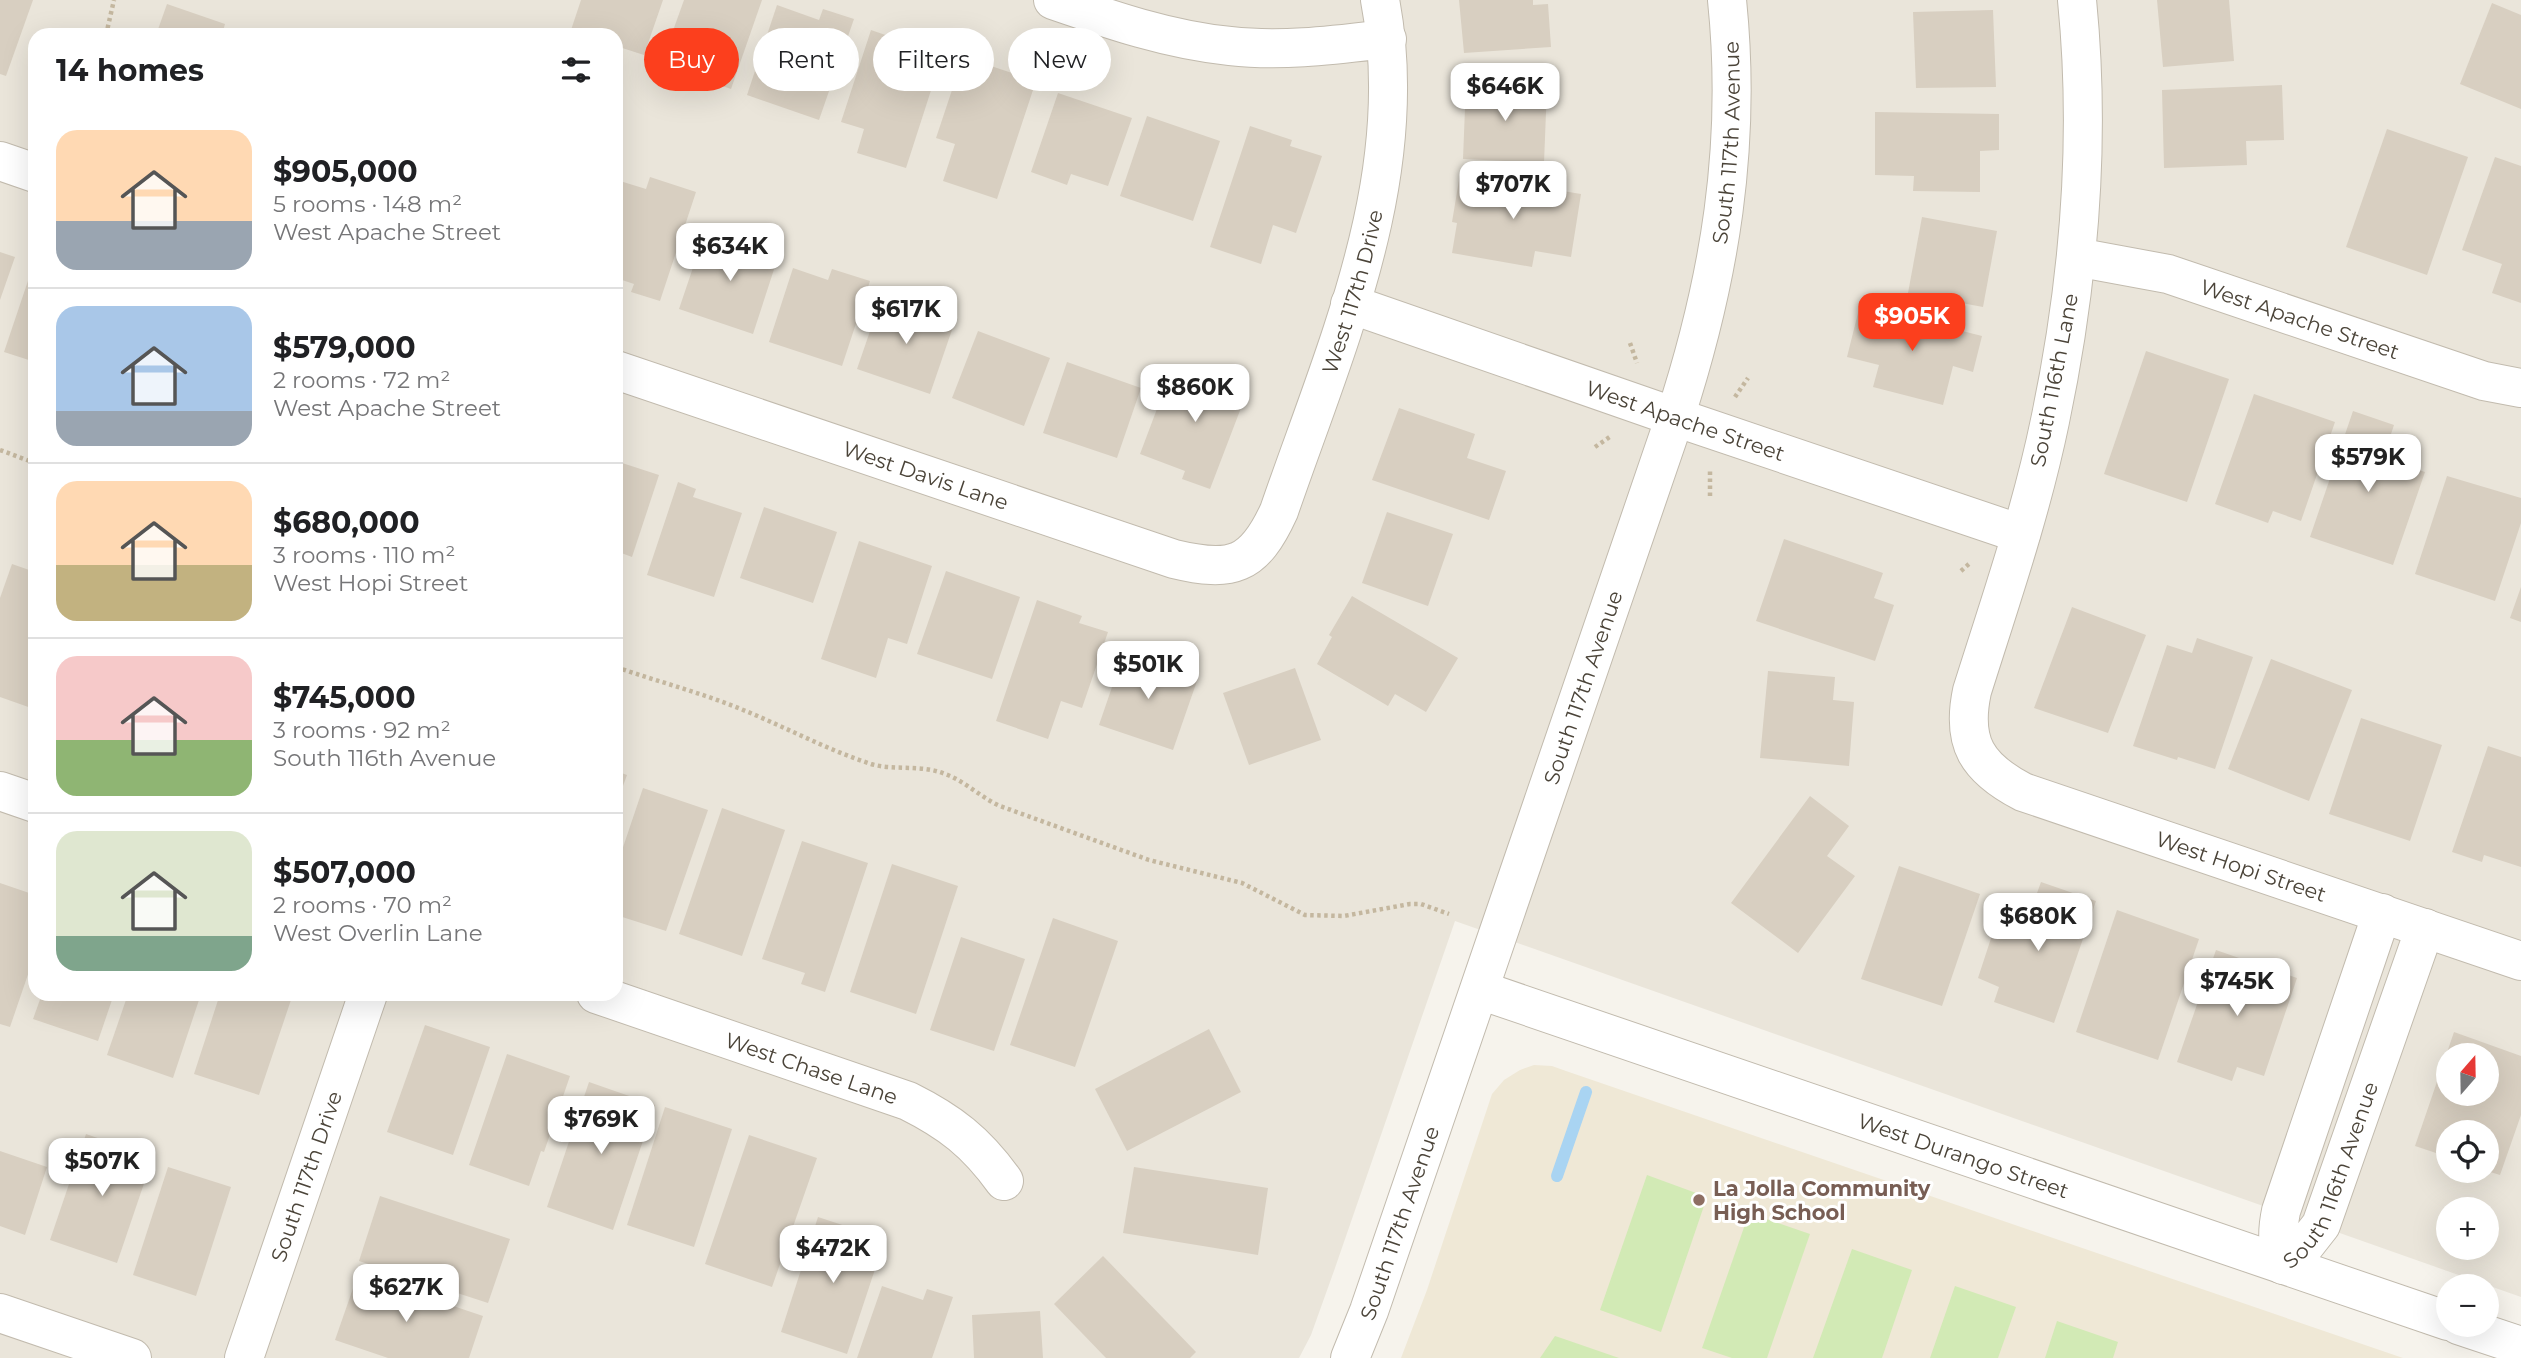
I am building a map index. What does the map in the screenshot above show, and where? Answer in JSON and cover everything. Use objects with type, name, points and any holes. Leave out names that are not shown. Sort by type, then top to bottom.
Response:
[{"type":"street","points":[[1053,0],[1148,31],[1192,41],[1232,46],[1312,47],[1387,39]]},
{"type":"street","name":"West 117th Drive","points":[[1240,562],[1258,549],[1279,511],[1350,304],[1372,228],[1380,190],[1388,108],[1387,39],[1380,0]]},
{"type":"street","name":"South 117th Avenue","points":[[1350,1358],[1369,1311],[1675,417],[1709,298],[1726,206],[1732,90],[1727,0]]},
{"type":"street","name":"South 116th Lane","points":[[1974,751],[1968,732],[1968,709],[2021,534],[2050,423],[2076,257],[2083,90],[2077,0]]},
{"type":"street","points":[[0,161],[28,171]]},
{"type":"street","name":"West Apache Street","points":[[2076,257],[2168,274],[2484,381],[2521,388]]},
{"type":"street","name":"West Apache Street","points":[[1350,304],[2021,534]]},
{"type":"street","name":"West Davis Lane","points":[[623,372],[1174,559],[1196,565],[1218,566],[1240,562]]},
{"type":"street","name":"West Hopi Street","points":[[1974,751],[1989,770],[2023,792],[2521,961]]},
{"type":"street","points":[[0,791],[28,801]]},
{"type":"street","name":"South 116th Avenue","points":[[2382,913],[2281,1211],[2277,1227],[2277,1247],[2283,1265],[2299,1253],[2321,1225],[2425,928]]},
{"type":"street","name":"West Durango Street","points":[[1480,989],[2436,1317]]},
{"type":"street","name":"South 117th Drive","points":[[244,1358],[366,1001]]},
{"type":"street","name":"West Chase Lane","points":[[616,1001],[908,1101],[938,1116],[964,1135],[988,1158],[1004,1181]]},
{"type":"street","points":[[0,1313],[132,1358]]},
{"type":"street","points":[[2494,1337],[2521,1346]]},
{"type":"path","points":[[108,28],[114,0]]},
{"type":"path","points":[[0,450],[28,460]]},
{"type":"path","points":[[623,669],[729,704],[799,736],[871,764],[926,769],[947,774],[985,800],[1000,806],[1149,860],[1242,883],[1305,915],[1345,916],[1410,904],[1422,904],[1449,914]]},
{"type":"shaded area","points":[[0,0],[2521,0],[2521,1297],[2499,1289],[2499,1274],[2456,1274],[1455,921],[1311,1335],[1299,1358],[0,1358]]},
{"type":"shaded area","name":"La Jolla Community High School","points":[[1534,1065],[1552,1066],[2403,1358],[1401,1358],[1427,1290],[1492,1094],[1504,1080]]},
{"type":"green space","points":[[1647,1175],[1707,1197],[1661,1332],[1600,1310]]},
{"type":"green space","points":[[1749,1213],[1810,1234],[1767,1358],[1732,1358],[1702,1348]]},
{"type":"green space","points":[[1852,1249],[1912,1270],[1882,1358],[1813,1358]]},
{"type":"green space","points":[[1955,1286],[2016,1307],[1998,1358],[1930,1358]]},
{"type":"green space","points":[[2057,1321],[2118,1342],[2113,1358],[2045,1358]]},
{"type":"green space","points":[[1555,1336],[1564,1339],[1619,1358],[1540,1358]]},
{"type":"building","points":[[0,0],[33,0],[6,76],[0,74]]},
{"type":"building","points":[[581,0],[663,0],[653,28],[644,28],[644,55],[623,48],[623,28],[572,28]]},
{"type":"building","points":[[684,0],[762,0],[739,66],[739,28],[674,28]]},
{"type":"building","points":[[1459,0],[1533,0],[1533,5],[1548,4],[1551,47],[1464,53]]},
{"type":"building","points":[[2157,0],[2229,0],[2234,61],[2163,67]]},
{"type":"building","points":[[2492,3],[2521,15],[2521,109],[2460,84]]},
{"type":"building","points":[[167,4],[225,24],[224,28],[158,28]]},
{"type":"building","points":[[777,5],[819,20],[823,9],[854,19],[851,28],[769,28]]},
{"type":"building","points":[[1993,10],[1996,87],[1916,88],[1913,12]]},
{"type":"building","points":[[871,30],[873,91],[931,91],[906,168],[857,153],[864,129],[841,122],[851,91],[859,91],[859,67]]},
{"type":"building","points":[[994,67],[1008,72],[1008,91],[1033,91],[997,199],[943,181],[955,144],[936,138],[952,91],[994,91]]},
{"type":"building","points":[[753,77],[753,91],[829,91],[819,120],[747,95]]},
{"type":"building","points":[[1466,83],[1547,87],[1544,163],[1463,159]]},
{"type":"building","points":[[2282,85],[2284,140],[2246,141],[2247,165],[2164,168],[2162,90]]},
{"type":"building","points":[[1058,93],[1132,118],[1108,186],[1071,174],[1067,185],[1031,172]]},
{"type":"building","points":[[1875,112],[1999,114],[1999,150],[1980,151],[1980,192],[1913,191],[1914,176],[1875,175]]},
{"type":"building","points":[[1147,116],[1220,141],[1193,221],[1120,196]]},
{"type":"building","points":[[1250,126],[1292,140],[1290,146],[1322,156],[1296,233],[1273,225],[1261,264],[1210,247]]},
{"type":"building","points":[[2387,129],[2468,157],[2427,275],[2346,247]]},
{"type":"building","points":[[2495,157],[2521,166],[2521,303],[2492,293],[2502,264],[2462,250]]},
{"type":"building","points":[[1460,174],[1581,194],[1571,257],[1535,251],[1532,267],[1452,253],[1457,223],[1452,222]]},
{"type":"building","points":[[650,177],[696,192],[660,301],[631,292],[634,284],[623,280],[623,182],[646,189]]},
{"type":"building","points":[[1922,217],[1997,231],[1983,307],[1908,293]]},
{"type":"building","points":[[703,238],[737,250],[740,238],[780,251],[753,334],[679,309]]},
{"type":"building","points":[[0,252],[15,257],[0,300]]},
{"type":"building","points":[[793,268],[828,280],[832,269],[870,281],[842,366],[769,342]]},
{"type":"building","points":[[28,281],[28,360],[4,352]]},
{"type":"building","points":[[881,299],[954,324],[930,394],[857,369]]},
{"type":"building","points":[[1860,305],[1982,336],[1973,372],[1953,366],[1943,405],[1873,387],[1879,365],[1847,357]]},
{"type":"building","points":[[978,331],[1050,358],[1024,426],[952,398]]},
{"type":"building","points":[[2146,351],[2229,379],[2187,502],[2104,474]]},
{"type":"building","points":[[1067,362],[1141,388],[1117,458],[1043,433]]},
{"type":"building","points":[[1199,368],[1249,387],[1210,489],[1182,479],[1185,471],[1140,454],[1172,369],[1195,378]]},
{"type":"building","points":[[2254,394],[2335,422],[2301,521],[2273,511],[2268,523],[2215,504]]},
{"type":"building","points":[[1399,408],[1475,434],[1467,458],[1506,471],[1489,520],[1372,480]]},
{"type":"building","points":[[2353,411],[2394,425],[2383,458],[2425,472],[2393,565],[2310,537]]},
{"type":"building","points":[[623,463],[659,475],[632,557],[623,554]]},
{"type":"building","points":[[2447,476],[2521,498],[2521,523],[2495,601],[2415,574]]},
{"type":"building","points":[[678,482],[696,489],[693,497],[742,513],[714,597],[647,575]]},
{"type":"building","points":[[764,507],[837,532],[813,603],[740,578]]},
{"type":"building","points":[[1387,512],[1453,534],[1428,606],[1362,583]]},
{"type":"building","points":[[1784,539],[1883,573],[1874,598],[1894,605],[1875,661],[1756,621]]},
{"type":"building","points":[[859,541],[932,566],[907,644],[888,638],[876,678],[821,659]]},
{"type":"building","points":[[12,564],[28,570],[28,707],[0,697],[0,598]]},
{"type":"building","points":[[946,571],[1020,597],[992,679],[917,654]]},
{"type":"building","points":[[2521,587],[2521,622],[2510,618]]},
{"type":"building","points":[[1352,596],[1458,658],[1426,712],[1395,694],[1388,706],[1317,664],[1332,637],[1329,635]]},
{"type":"building","points":[[1037,600],[1082,616],[1079,623],[1108,632],[1082,708],[1061,701],[1048,739],[996,721]]},
{"type":"building","points":[[2072,607],[2146,635],[2108,733],[2034,708]]},
{"type":"building","points":[[2197,638],[2253,657],[2215,769],[2133,746],[2167,645],[2192,653]]},
{"type":"building","points":[[1124,652],[1198,678],[1173,750],[1099,725]]},
{"type":"building","points":[[2271,659],[2352,690],[2309,801],[2228,769]]},
{"type":"building","points":[[1295,668],[1321,740],[1249,765],[1223,693]]},
{"type":"building","points":[[1768,671],[1835,677],[1833,700],[1854,702],[1849,766],[1760,758]]},
{"type":"building","points":[[2361,718],[2442,745],[2410,841],[2329,814]]},
{"type":"building","points":[[2488,746],[2521,757],[2521,867],[2484,855],[2482,862],[2452,852]]},
{"type":"building","points":[[643,788],[708,810],[666,931],[623,917],[623,847]]},
{"type":"building","points":[[1810,796],[1849,826],[1827,856],[1855,876],[1798,953],[1731,903]]},
{"type":"building","points":[[722,808],[785,830],[742,956],[679,934]]},
{"type":"building","points":[[802,841],[868,863],[825,992],[801,984],[805,973],[762,959]]},
{"type":"building","points":[[892,864],[958,886],[916,1014],[850,992]]},
{"type":"building","points":[[1899,866],[1980,894],[1942,1006],[1861,979]]},
{"type":"building","points":[[2041,882],[2096,901],[2054,1023],[1994,1002],[1999,987],[1978,978],[1997,920],[2024,929]]},
{"type":"building","points":[[0,883],[28,893],[28,974],[10,1027],[0,1024]]},
{"type":"building","points":[[2117,910],[2199,939],[2158,1060],[2076,1032]]},
{"type":"building","points":[[1053,918],[1118,941],[1075,1067],[1010,1045]]},
{"type":"building","points":[[961,937],[1025,959],[994,1051],[930,1030]]},
{"type":"building","points":[[2216,950],[2297,978],[2264,1076],[2237,1067],[2232,1081],[2177,1062]]},
{"type":"building","points":[[39,1001],[112,1001],[98,1041],[33,1019]]},
{"type":"building","points":[[126,1001],[199,1001],[173,1078],[107,1055]]},
{"type":"building","points":[[218,1001],[291,1001],[259,1095],[194,1074]]},
{"type":"building","points":[[425,1025],[490,1047],[453,1155],[387,1132]]},
{"type":"building","points":[[1209,1029],[1241,1092],[1127,1151],[1095,1089]]},
{"type":"building","points":[[2454,1032],[2485,1043],[2450,1043]]},
{"type":"building","points":[[2499,1048],[2521,1056],[2521,1115],[2500,1175],[2499,1120],[2436,1120],[2436,1153],[2415,1146],[2436,1085],[2436,1106],[2499,1106]]},
{"type":"building","points":[[507,1054],[570,1076],[544,1152],[541,1151],[529,1186],[469,1165]]},
{"type":"building","points":[[589,1082],[655,1105],[613,1230],[547,1207]]},
{"type":"building","points":[[665,1107],[732,1129],[694,1247],[627,1225]]},
{"type":"building","points":[[86,1134],[153,1157],[117,1263],[50,1240]]},
{"type":"building","points":[[749,1135],[817,1158],[772,1287],[705,1264]]},
{"type":"building","points":[[0,1151],[47,1167],[25,1235],[0,1226]]},
{"type":"building","points":[[168,1167],[231,1187],[196,1296],[133,1275]]},
{"type":"building","points":[[1134,1167],[1268,1188],[1258,1255],[1123,1233]]},
{"type":"building","points":[[380,1196],[510,1239],[488,1303],[359,1261]]},
{"type":"building","points":[[818,1217],[885,1239],[847,1354],[781,1332]]},
{"type":"building","points":[[1103,1256],[1196,1352],[1190,1358],[1106,1358],[1054,1304]]},
{"type":"building","points":[[358,1274],[483,1316],[469,1358],[388,1358],[335,1340]]},
{"type":"building","points":[[882,1286],[923,1300],[927,1289],[953,1297],[932,1358],[857,1358]]},
{"type":"building","points":[[1040,1311],[1043,1358],[974,1358],[972,1315]]},
{"type":"waterway","points":[[1557,1176],[1586,1092]]},
{"type":"place","name":"La Jolla Community High School","points":[[1699,1200]]}]
